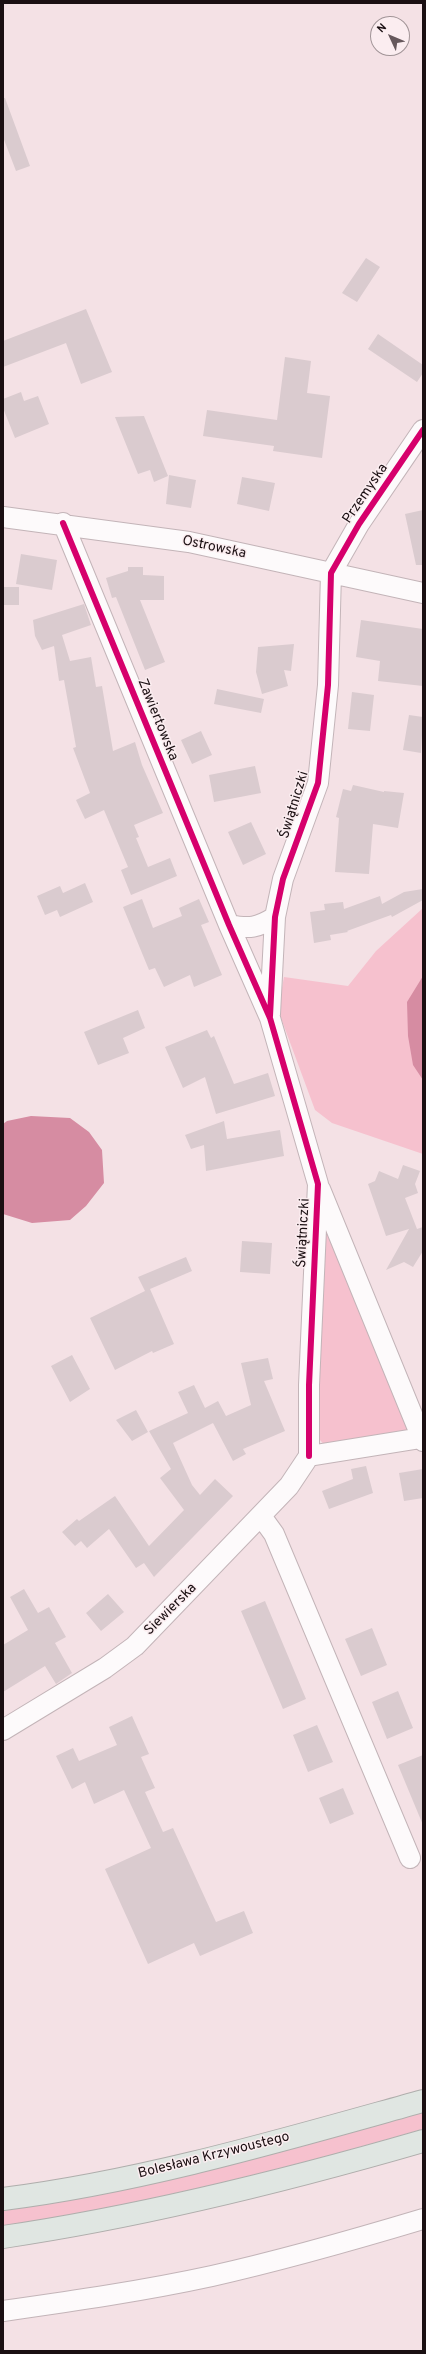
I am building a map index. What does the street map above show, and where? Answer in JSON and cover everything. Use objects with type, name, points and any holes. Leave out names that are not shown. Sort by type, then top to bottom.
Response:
[{"type":"highway","name":"Bolesława Krzywoustego","points":[[3,2199],[124,2178],[327,2127],[423,2100]]},
{"type":"highway","points":[[3,2237],[114,2218],[195,2201],[280,2180],[423,2141]]},
{"type":"street","name":"Przemyska","points":[[331,572],[359,524],[423,430]]},
{"type":"street","name":"Ostrowska","points":[[3,517],[63,523],[189,542],[423,593]]},
{"type":"street","name":"Zawiertowska","points":[[63,523],[229,925]]},
{"type":"street","name":"Świątniczki","points":[[270,1018],[275,917],[283,879],[318,783],[328,685],[331,572]]},
{"type":"street","points":[[229,925],[247,929],[263,924],[275,917]]},
{"type":"street","name":"Świątniczki","points":[[229,925],[270,1018],[318,1184],[422,1439],[310,1456],[309,1385],[318,1184]]},
{"type":"street","name":"Siewierska","points":[[3,1730],[105,1668],[135,1646],[289,1486],[310,1456]]},
{"type":"street","points":[[261,1516],[274,1534],[410,1858]]},
{"type":"street","points":[[3,2310],[92,2298],[212,2276],[301,2254],[423,2219]]},
{"type":"shaded area","points":[[423,908],[423,1154],[332,1123],[315,1110],[278,1010],[284,977],[348,986],[376,951]]},
{"type":"shaded area","points":[[423,976],[423,1080],[413,1065],[408,1036],[407,1002]]},
{"type":"shaded area","points":[[31,1116],[70,1118],[89,1132],[102,1150],[104,1183],[86,1206],[70,1220],[32,1223],[3,1214],[3,1124],[7,1121]]},
{"type":"shaded area","points":[[326,1218],[409,1431],[327,1448],[313,1432]]},
{"type":"shaded area","points":[[423,2111],[423,2129],[371,2144],[162,2196],[3,2226],[3,2211],[109,2192],[214,2168]]},
{"type":"building","points":[[3,98],[5,98],[30,166],[16,171],[3,137]]},
{"type":"building","points":[[366,258],[380,267],[357,302],[342,293]]},
{"type":"building","points":[[86,309],[112,372],[81,384],[66,343],[3,367],[3,341]]},
{"type":"building","points":[[378,334],[423,365],[423,373],[417,382],[368,349]]},
{"type":"building","points":[[285,357],[311,361],[307,393],[330,396],[322,458],[273,451],[274,446],[203,436],[207,410],[277,420]]},
{"type":"building","points":[[21,392],[24,401],[38,396],[49,424],[15,438],[3,408],[3,399]]},
{"type":"building","points":[[144,416],[168,476],[154,482],[150,470],[138,474],[115,417]]},
{"type":"building","points":[[169,475],[196,480],[191,508],[166,504]]},
{"type":"building","points":[[242,477],[275,483],[269,511],[237,504]]},
{"type":"building","points":[[423,510],[423,565],[416,565],[405,514]]},
{"type":"building","points":[[21,554],[57,560],[52,590],[16,584]]},
{"type":"building","points":[[128,567],[143,567],[143,575],[164,576],[164,600],[140,600],[165,662],[145,670],[116,597],[112,598],[106,578],[128,571]]},
{"type":"building","points":[[3,587],[19,587],[19,605],[3,605]]},
{"type":"building","points":[[84,604],[91,625],[62,635],[70,661],[91,657],[96,687],[102,686],[113,751],[135,742],[142,765],[163,813],[134,825],[139,837],[136,838],[148,867],[170,858],[177,876],[131,895],[121,870],[128,867],[104,810],[85,819],[76,800],[90,793],[73,748],[76,747],[64,680],[59,681],[54,646],[42,650],[35,636],[33,620]]},
{"type":"building","points":[[361,620],[423,629],[423,686],[378,681],[380,661],[356,657]]},
{"type":"building","points":[[294,644],[291,671],[284,670],[288,686],[262,694],[256,672],[258,647]]},
{"type":"building","points":[[217,689],[264,699],[261,713],[214,704]]},
{"type":"building","points":[[352,692],[374,695],[370,731],[348,729]]},
{"type":"building","points":[[409,715],[423,717],[421,753],[403,750]]},
{"type":"building","points":[[201,731],[212,755],[192,764],[181,740]]},
{"type":"building","points":[[255,766],[261,793],[214,802],[209,775]]},
{"type":"building","points":[[353,785],[384,792],[404,793],[398,828],[373,824],[369,874],[335,872],[339,818],[336,817],[343,789],[351,791]]},
{"type":"building","points":[[251,822],[266,854],[243,865],[228,832]]},
{"type":"building","points":[[85,883],[93,902],[60,917],[57,910],[45,915],[37,896],[60,886],[63,893]]},
{"type":"building","points":[[423,889],[423,900],[392,917],[391,915],[347,931],[348,932],[330,935],[331,940],[314,943],[310,912],[325,910],[324,904],[343,902],[344,909],[380,896],[382,904],[404,892]]},
{"type":"building","points":[[142,899],[153,928],[182,916],[179,908],[199,899],[209,922],[201,925],[222,975],[194,987],[190,975],[164,987],[155,968],[149,970],[123,907]]},
{"type":"building","points":[[138,1010],[145,1028],[123,1038],[129,1053],[98,1065],[84,1032]]},
{"type":"building","points":[[207,1030],[211,1038],[214,1036],[234,1084],[268,1073],[275,1096],[216,1114],[205,1077],[183,1088],[165,1047]]},
{"type":"building","points":[[224,1121],[227,1139],[280,1130],[284,1156],[206,1171],[204,1145],[191,1149],[185,1135]]},
{"type":"building","points":[[403,1165],[420,1171],[415,1184],[418,1193],[405,1198],[417,1229],[423,1227],[423,1251],[413,1267],[404,1262],[386,1270],[409,1229],[386,1236],[368,1184],[375,1181],[379,1171],[398,1179]]},
{"type":"building","points":[[242,1241],[272,1243],[270,1274],[240,1272]]},
{"type":"building","points":[[186,1257],[192,1271],[150,1289],[174,1344],[153,1353],[152,1351],[115,1370],[90,1318],[145,1291],[138,1277]]},
{"type":"building","points":[[72,1355],[90,1389],[70,1402],[51,1366]]},
{"type":"building","points":[[268,1358],[273,1379],[264,1381],[285,1431],[243,1449],[246,1454],[233,1461],[213,1423],[173,1443],[192,1485],[200,1495],[215,1479],[233,1496],[154,1577],[144,1563],[136,1568],[109,1529],[87,1548],[81,1541],[75,1546],[62,1532],[77,1519],[79,1521],[115,1496],[149,1546],[184,1510],[160,1478],[171,1469],[149,1431],[188,1413],[178,1392],[194,1385],[205,1408],[218,1401],[226,1416],[251,1405],[241,1363]]},
{"type":"building","points":[[136,1410],[148,1432],[132,1441],[116,1420]]},
{"type":"building","points":[[366,1466],[373,1493],[329,1509],[322,1491],[353,1479],[351,1469]]},
{"type":"building","points":[[423,1469],[423,1498],[404,1501],[399,1473]]},
{"type":"building","points":[[24,1589],[38,1613],[49,1607],[66,1637],[55,1643],[72,1673],[56,1684],[45,1666],[3,1692],[3,1645],[28,1630],[10,1597]]},
{"type":"building","points":[[108,1594],[124,1612],[101,1631],[86,1613]]},
{"type":"building","points":[[265,1601],[306,1699],[283,1709],[241,1611]]},
{"type":"building","points":[[372,1628],[387,1665],[361,1676],[345,1639]]},
{"type":"building","points":[[398,1691],[413,1728],[387,1739],[372,1702]]},
{"type":"building","points":[[132,1716],[149,1754],[141,1757],[155,1788],[145,1792],[163,1832],[173,1828],[216,1922],[244,1911],[253,1933],[200,1956],[194,1943],[148,1964],[105,1869],[151,1848],[124,1790],[94,1804],[85,1782],[72,1789],[56,1756],[73,1748],[79,1761],[117,1745],[109,1727]]},
{"type":"building","points":[[317,1725],[333,1762],[308,1772],[293,1735]]},
{"type":"building","points":[[423,1755],[423,1825],[398,1765]]},
{"type":"building","points":[[343,1788],[354,1814],[330,1824],[319,1798]]},
{"type":"cycle path","points":[[270,1016],[275,917],[283,879],[318,783],[328,685],[331,573],[359,524],[423,430]]},
{"type":"cycle path","points":[[63,523],[229,925],[270,1018],[318,1184],[309,1385],[309,1456]]}]
